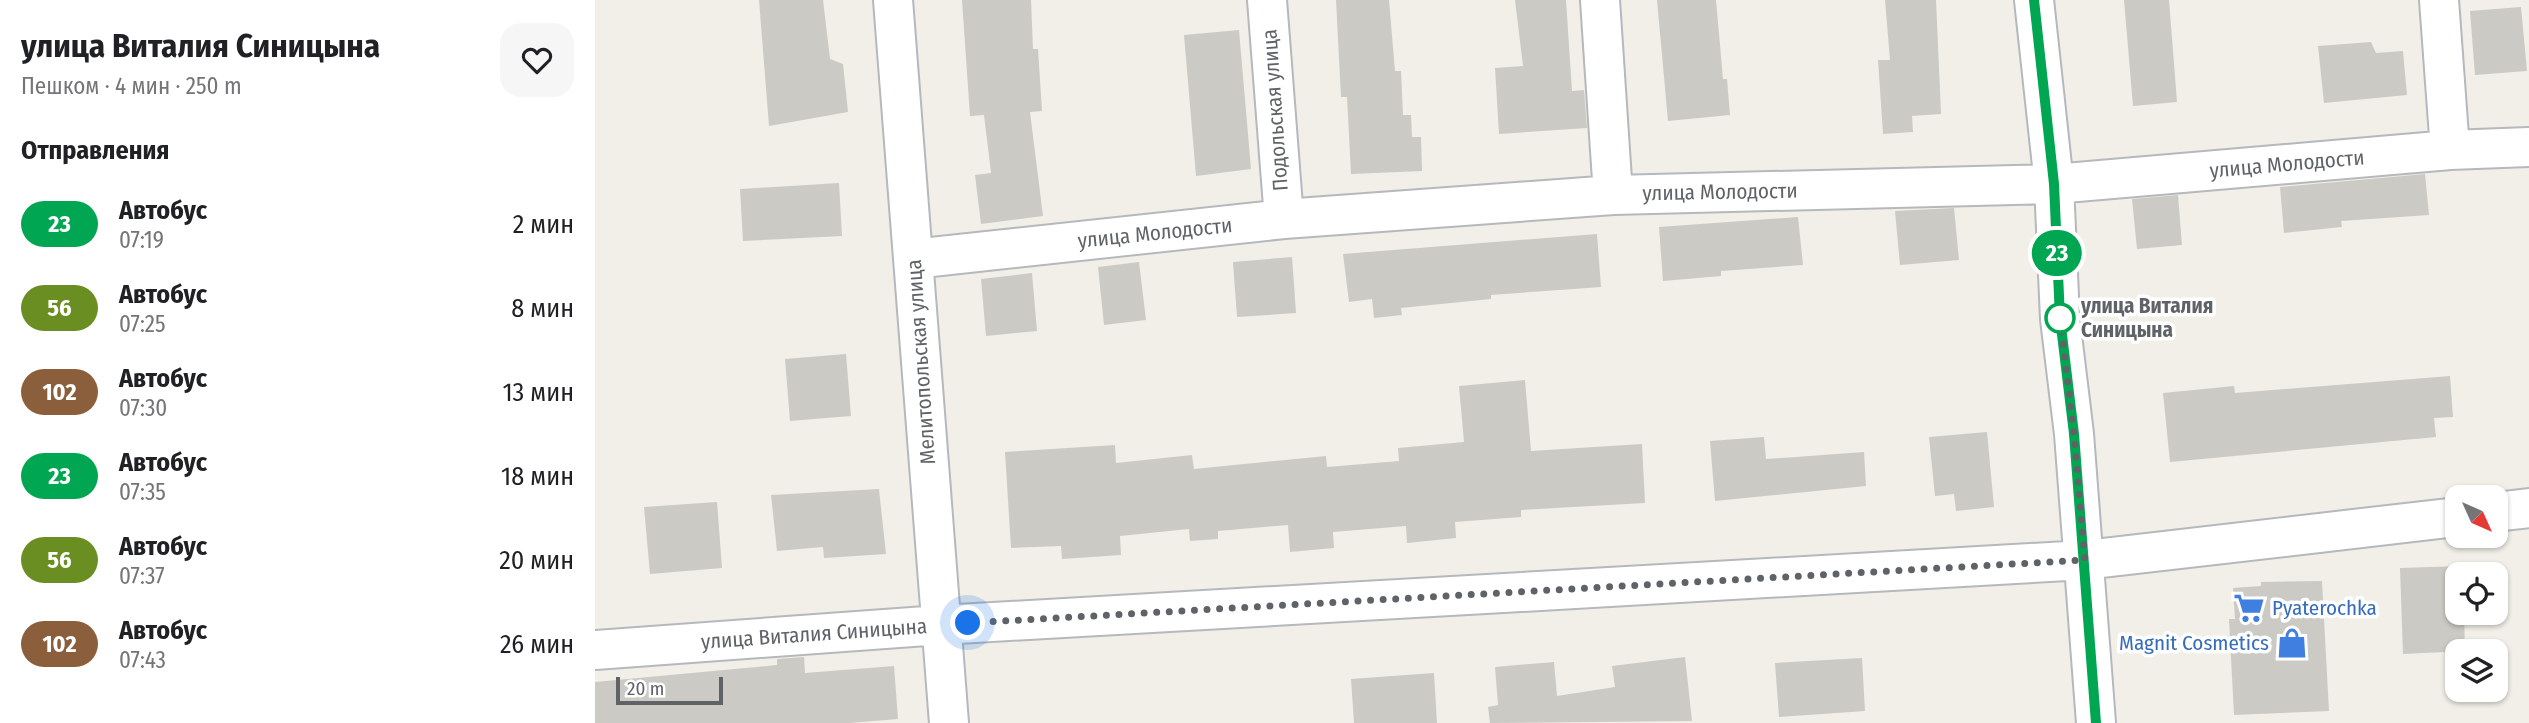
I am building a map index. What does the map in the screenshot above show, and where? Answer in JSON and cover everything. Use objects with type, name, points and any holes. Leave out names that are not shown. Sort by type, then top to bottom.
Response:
[{"type":"street","name":"Мелитопольская улица","points":[[893,0],[949,723]]},
{"type":"street","name":"Подольская улица","points":[[1267,0],[1284,219]]},
{"type":"street","points":[[1600,0],[1613,195]]},
{"type":"street","points":[[2034,0],[2054,184],[2060,318],[2074,434],[2096,723]]},
{"type":"street","points":[[2439,0],[2450,150]]},
{"type":"street","name":"улица Молодости","points":[[913,259],[1284,219],[1613,195],[2054,184],[2450,150],[2529,147]]},
{"type":"street","points":[[2508,510],[2529,508]]},
{"type":"street","name":"улица Виталия Синицына","points":[[595,650],[940,625],[2085,560],[2445,518]]},
{"type":"building","points":[[759,0],[823,0],[830,59],[843,64],[848,112],[769,126]]},
{"type":"building","points":[[962,0],[1031,0],[1033,49],[1038,49],[1042,111],[1030,112],[1043,216],[981,224],[975,175],[991,173],[984,115],[970,116]]},
{"type":"building","points":[[1336,0],[1389,0],[1395,71],[1401,71],[1403,115],[1411,115],[1412,137],[1421,137],[1422,171],[1351,174],[1347,97],[1341,97]]},
{"type":"building","points":[[1515,0],[1566,0],[1572,91],[1584,90],[1587,128],[1499,134],[1495,68],[1523,66]]},
{"type":"building","points":[[1657,0],[1716,0],[1723,79],[1727,79],[1730,115],[1668,121]]},
{"type":"building","points":[[1885,0],[1936,0],[1941,114],[1912,116],[1913,132],[1883,134],[1878,60],[1890,60]]},
{"type":"building","points":[[2124,0],[2169,0],[2177,102],[2133,106]]},
{"type":"building","points":[[2521,7],[2527,71],[2475,75],[2470,11]]},
{"type":"building","points":[[1239,30],[1251,169],[1196,176],[1184,35]]},
{"type":"building","points":[[2371,42],[2376,53],[2403,51],[2407,95],[2324,103],[2318,46]]},
{"type":"building","points":[[2425,174],[2429,215],[2341,221],[2342,227],[2284,233],[2280,187]]},
{"type":"building","points":[[839,183],[842,236],[743,241],[740,189]]},
{"type":"building","points":[[2178,195],[2182,245],[2137,249],[2132,199]]},
{"type":"building","points":[[1954,208],[1959,260],[1900,265],[1895,211]]},
{"type":"building","points":[[1798,217],[1803,265],[1721,271],[1721,276],[1663,281],[1659,227]]},
{"type":"building","points":[[1597,234],[1601,287],[1491,295],[1491,299],[1401,308],[1402,315],[1374,318],[1372,299],[1349,302],[1343,254]]},
{"type":"building","points":[[1292,257],[1296,313],[1237,317],[1233,262]]},
{"type":"building","points":[[1139,262],[1146,320],[1104,325],[1098,267]]},
{"type":"building","points":[[1032,273],[1037,331],[986,336],[981,279]]},
{"type":"building","points":[[846,354],[851,416],[790,421],[785,359]]},
{"type":"building","points":[[2450,376],[2453,417],[2434,418],[2436,437],[2170,462],[2163,393],[2234,386],[2235,393]]},
{"type":"building","points":[[1525,380],[1531,451],[1642,444],[1645,503],[1521,510],[1521,517],[1455,522],[1456,538],[1407,543],[1406,526],[1333,532],[1334,548],[1290,552],[1288,525],[1218,531],[1218,539],[1190,541],[1189,529],[1120,536],[1121,555],[1062,559],[1061,546],[1011,548],[1005,452],[1115,445],[1116,463],[1192,455],[1194,469],[1326,456],[1327,467],[1399,461],[1398,448],[1464,442],[1459,386]]},
{"type":"building","points":[[1987,432],[1994,507],[1956,511],[1954,494],[1935,496],[1929,437]]},
{"type":"building","points":[[1764,437],[1766,459],[1864,452],[1866,486],[1715,501],[1710,441]]},
{"type":"building","points":[[879,489],[886,554],[824,558],[823,547],[777,551],[771,495]]},
{"type":"building","points":[[717,502],[722,568],[650,574],[644,507]]},
{"type":"building","points":[[2445,567],[2445,625],[2464,625],[2465,639],[2445,639],[2445,652],[2403,654],[2400,568]]},
{"type":"building","points":[[2322,581],[2329,711],[2234,715],[2229,619],[2235,619],[2233,588],[2261,586],[2261,582]]},
{"type":"building","points":[[804,657],[805,673],[894,666],[898,719],[850,723],[595,723],[595,682],[777,665],[777,659]]},
{"type":"building","points":[[1685,657],[1692,721],[1490,723],[1488,707],[1498,705],[1495,667],[1554,662],[1557,696],[1615,687],[1612,666]]},
{"type":"building","points":[[1862,658],[1865,711],[1779,717],[1775,663]]},
{"type":"building","points":[[1434,673],[1437,723],[1354,723],[1351,679]]},
{"type":"bus line","name":"23","points":[[2034,0],[2054,184],[2060,318],[2074,434],[2096,693],[2096,723]]},
{"type":"place","name":"улица Виталия Синицына","points":[[2060,318]]},
{"type":"place","name":"Pyaterochka","points":[[2249,608]]},
{"type":"place","name":"Magnit Cosmetics","points":[[2292,643]]},
{"type":"route","points":[[968,623],[2085,560],[2060,318]]}]
